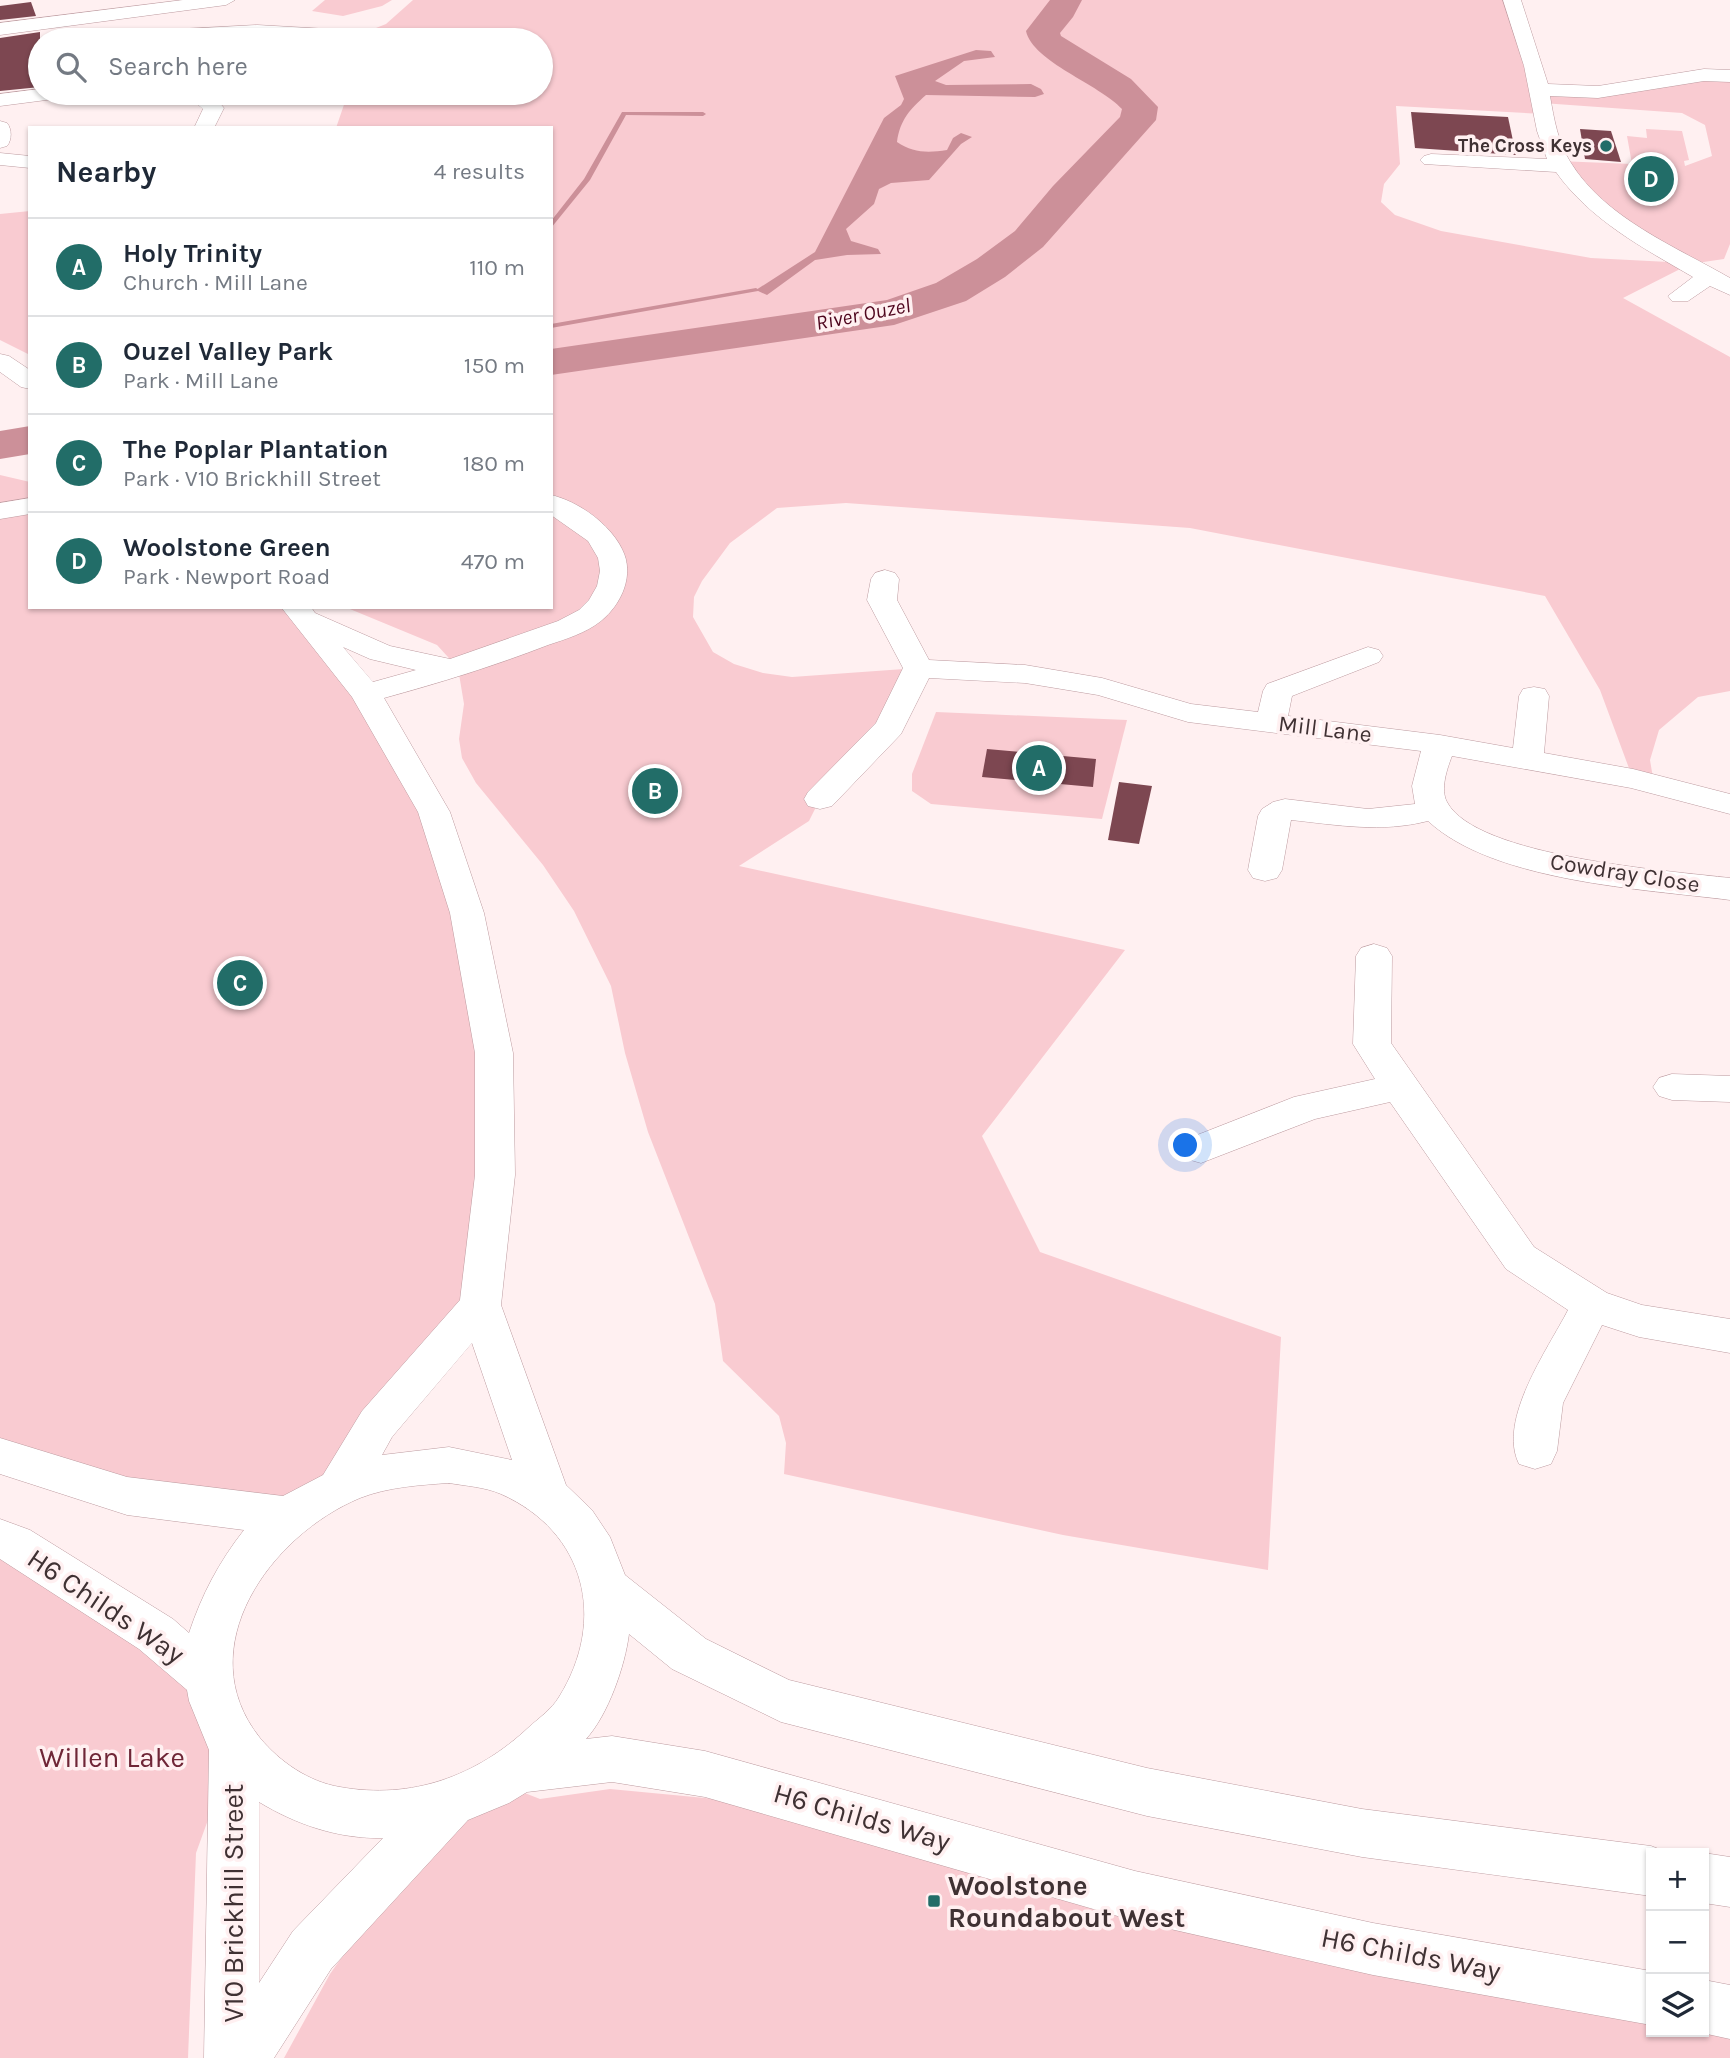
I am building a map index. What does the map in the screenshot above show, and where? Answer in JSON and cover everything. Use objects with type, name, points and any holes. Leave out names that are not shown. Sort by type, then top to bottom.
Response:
[{"type":"street","points":[[40,0],[57,28],[176,3],[226,0]]},
{"type":"street","points":[[1512,0],[1539,90],[1545,127],[1562,166],[1584,192],[1632,231],[1720,282]]},
{"type":"street","points":[[176,3],[176,28]]},
{"type":"street","points":[[0,29],[28,29]]},
{"type":"street","points":[[1539,90],[1598,92],[1704,75],[1730,76]]},
{"type":"street","points":[[0,100],[28,96]]},
{"type":"street","points":[[205,126],[215,108],[211,105]]},
{"type":"street","points":[[0,127],[0,142]]},
{"type":"street","points":[[0,159],[28,162]]},
{"type":"street","points":[[1431,160],[1562,166]]},
{"type":"street","points":[[1680,296],[1720,282]]},
{"type":"street","points":[[4,363],[28,381]]},
{"type":"street","points":[[366,694],[454,669],[566,628],[591,615],[607,596],[613,578],[614,562],[607,544],[573,516],[553,504]]},
{"type":"street","points":[[0,511],[28,506]]},
{"type":"street","points":[[820,799],[890,727],[918,668],[882,600],[885,579]]},
{"type":"street","points":[[299,612],[381,653],[454,669]]},
{"type":"street","points":[[299,612],[366,694],[434,812],[467,913],[494,1053],[495,1175],[480,1305],[551,1499]]},
{"type":"street","points":[[1271,722],[1278,691],[1368,656]]},
{"type":"street","name":"Mill Lane","points":[[918,668],[1026,674],[1102,687],[1188,713],[1440,744],[1633,779],[1730,804]]},
{"type":"street","points":[[1527,760],[1534,696]]},
{"type":"street","points":[[1265,870],[1274,816],[1285,809],[1368,819],[1400,818],[1434,810],[1427,782],[1440,744]]},
{"type":"street","name":"Cowdray Close","points":[[1434,810],[1456,829],[1491,845],[1576,870],[1730,889]]},
{"type":"street","points":[[1374,956],[1372,1044],[1399,1087],[1520,1258],[1592,1304],[1639,1321],[1730,1336]]},
{"type":"street","points":[[1201,1149],[1307,1107],[1399,1087]]},
{"type":"street","points":[[1672,1087],[1730,1089]]},
{"type":"street","points":[[1535,1451],[1541,1403],[1592,1304]]},
{"type":"street","points":[[339,1487],[377,1424],[480,1305]]},
{"type":"street","points":[[0,1456],[127,1496],[289,1516]]},
{"type":"street","points":[[234,1748],[217,1717],[209,1679],[210,1643],[219,1608],[244,1563],[260,1543],[289,1516],[339,1487],[375,1474],[400,1469],[449,1465],[484,1470],[518,1480],[551,1499],[580,1526],[602,1572],[689,1654],[781,1700],[1147,1792],[1362,1833],[1646,1870]]},
{"type":"street","name":"H6 Childs Way","points":[[0,1539],[14,1544],[156,1634],[209,1679]]},
{"type":"street","name":"V10 Brickhill Street","points":[[242,2058],[312,1950],[482,1789],[575,1715],[605,1651],[602,1572]]},
{"type":"street","name":"V10 Brickhill Street","points":[[232,2058],[234,1748]]},
{"type":"street","name":"H6 Childs Way","points":[[234,1748],[273,1785],[326,1808],[386,1815],[482,1789],[612,1759],[705,1773],[1135,1896],[1373,1949],[1646,1997]]},
{"type":"street","points":[[1709,1879],[1730,1882]]},
{"type":"street","points":[[1709,2008],[1730,2012]]},
{"type":"green space","points":[[325,0],[392,0],[382,6],[343,16],[312,11]]},
{"type":"green space","points":[[413,0],[1512,0],[1539,90],[1578,92],[1730,76],[1730,244],[1724,259],[1690,264],[1623,298],[1730,357],[1730,691],[1698,697],[1659,730],[1650,760],[1654,784],[1633,779],[1600,690],[1545,596],[1190,528],[846,503],[777,508],[730,543],[702,581],[694,597],[693,617],[713,652],[734,664],[763,673],[792,677],[918,668],[820,799],[809,821],[739,866],[1125,950],[982,1136],[1040,1252],[1281,1337],[1268,1570],[1063,1535],[784,1474],[786,1443],[779,1416],[723,1361],[715,1304],[648,1132],[625,1053],[611,986],[574,911],[543,865],[476,783],[462,758],[459,739],[464,704],[458,668],[437,645],[350,609],[553,609],[553,126],[337,126],[344,105],[553,105],[553,28],[376,28],[386,24]],"holes":[[[1542,103],[1682,113],[1705,125],[1712,156],[1685,166],[1684,161],[1689,160],[1682,131],[1646,129],[1647,138],[1627,136],[1632,164],[1558,161],[1632,231],[1688,263],[1591,258],[1441,231],[1395,215],[1381,202],[1384,184],[1400,164],[1396,106],[1542,114]]]},
{"type":"green space","points":[[28,211],[28,354],[0,340],[0,214]]},
{"type":"green space","points":[[0,475],[28,482],[28,609],[296,609],[434,812],[494,1053],[480,1305],[289,1516],[0,1456]]},
{"type":"green space","points":[[936,712],[1127,720],[1102,819],[931,804],[912,791],[912,774]]},
{"type":"green space","name":"Willen Lake","points":[[0,1539],[156,1634],[234,1748],[196,1853],[188,2058],[0,2058]]},
{"type":"green space","points":[[499,1783],[540,1799],[610,1789],[864,1817],[1373,1949],[1646,1997],[1646,2037],[1709,2037],[1709,2008],[1730,2012],[1730,2058],[284,2058],[330,1974],[450,1804]]},
{"type":"shaded area","points":[[976,50],[991,51],[995,57],[964,61],[935,81],[946,85],[1031,84],[1041,89],[1044,94],[1035,97],[926,95],[907,116],[897,142],[915,150],[933,152],[947,150],[953,138],[961,133],[972,137],[961,144],[929,180],[891,183],[879,189],[874,204],[846,229],[851,241],[878,249],[881,254],[815,260],[767,295],[756,290],[815,252],[884,118],[901,105],[904,99],[895,76]]},
{"type":"building","points":[[31,2],[36,16],[0,20],[0,6]]},
{"type":"building","points":[[28,34],[28,88],[0,91],[0,38]]},
{"type":"building","points":[[1411,112],[1508,117],[1516,155],[1415,148]]},
{"type":"building","name":"The Cross Keys","points":[[1580,129],[1611,131],[1621,162],[1585,159]]},
{"type":"building","points":[[987,749],[1096,759],[1093,787],[982,777]]},
{"type":"building","points":[[1119,782],[1152,786],[1139,844],[1108,840]]},
{"type":"waterway","name":"River Ouzel","points":[[553,362],[894,312],[951,292],[991,268],[1029,239],[1067,194],[1138,120],[1140,107],[1130,96],[1045,40],[1043,31],[1057,17],[1066,0]]},
{"type":"waterway","points":[[553,223],[587,180],[624,113],[703,114]]},
{"type":"waterway","points":[[553,326],[756,290]]},
{"type":"waterway","name":"River Ouzel","points":[[0,445],[28,440]]},
{"type":"place","name":"The Cross Keys","points":[[1606,146]]},
{"type":"place","name":"Woolstone Green","points":[[1651,179]]},
{"type":"place","name":"Holy Trinity","points":[[1039,768]]},
{"type":"place","name":"Ouzel Valley Park","points":[[655,791]]},
{"type":"place","name":"The Poplar Plantation","points":[[240,983]]},
{"type":"place","name":"Woolstone Roundabout West","points":[[934,1901]]}]
